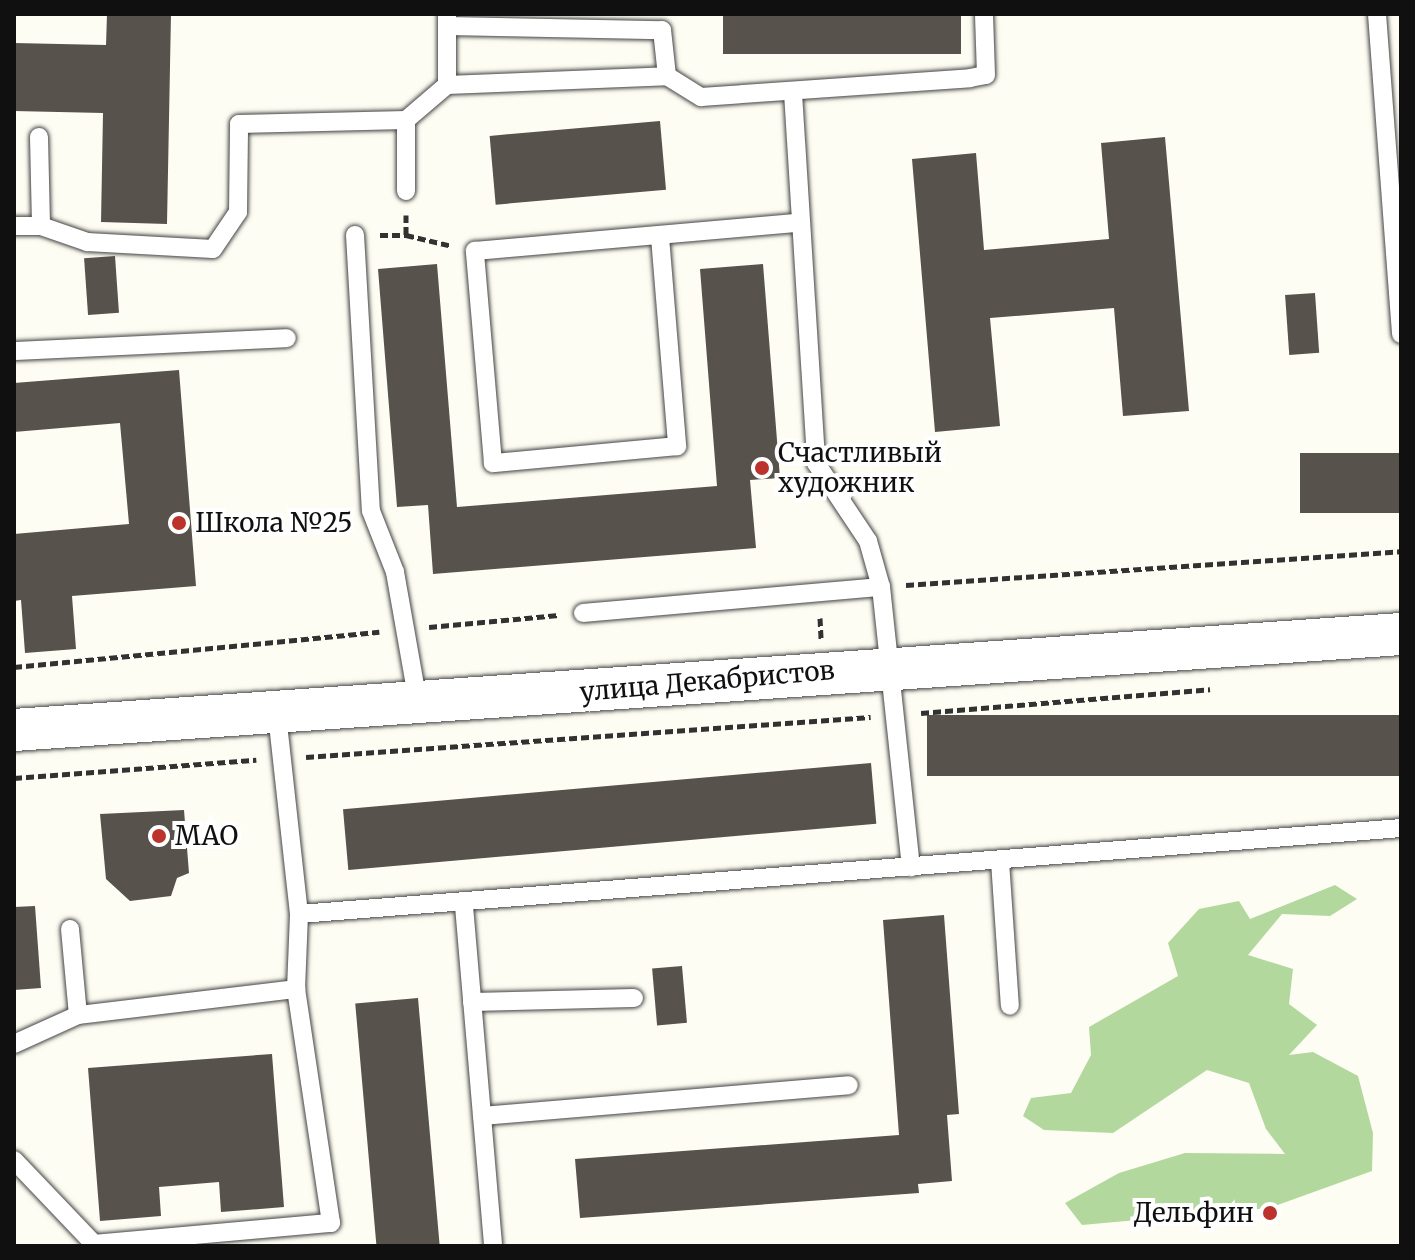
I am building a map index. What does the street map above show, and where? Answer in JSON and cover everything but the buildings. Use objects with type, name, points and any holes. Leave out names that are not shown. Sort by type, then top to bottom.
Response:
[{"type":"street","name":"улица Декабристов","points":[[14,730],[419,705],[888,666],[1401,634]]},
{"type":"lane","points":[[14,226],[41,226],[87,242],[213,249],[238,212],[239,124],[406,120],[447,85],[667,76],[701,97],[793,93],[986,75],[984,14]]},
{"type":"lane","points":[[1377,14],[1401,334]]},
{"type":"lane","points":[[447,85],[447,20],[662,30],[667,76]]},
{"type":"lane","points":[[793,93],[798,223],[816,463],[868,541],[881,587],[911,867]]},
{"type":"lane","points":[[406,120],[406,191]]},
{"type":"lane","points":[[39,137],[41,226]]},
{"type":"lane","points":[[660,237],[677,446],[493,463],[475,251],[798,223]]},
{"type":"lane","points":[[355,235],[371,511],[395,572],[419,705]]},
{"type":"lane","points":[[14,351],[287,338]]},
{"type":"lane","points":[[583,613],[881,587]]},
{"type":"lane","points":[[14,1160],[94,1244],[231,1239],[331,1223],[296,989],[299,914],[277,714]]},
{"type":"lane","points":[[299,914],[464,906],[1401,828]]},
{"type":"lane","points":[[1000,861],[1010,1006]]},
{"type":"lane","points":[[464,906],[493,1246]]},
{"type":"lane","points":[[70,929],[78,1015]]},
{"type":"lane","points":[[14,1044],[78,1015],[296,989]]},
{"type":"lane","points":[[472,1002],[634,998]]},
{"type":"lane","points":[[482,1116],[849,1085]]},
{"type":"path","points":[[406,191],[406,235]]},
{"type":"path","points":[[355,235],[406,235],[475,251]]},
{"type":"path","points":[[881,587],[1401,551]]},
{"type":"path","points":[[14,667],[583,613]]},
{"type":"path","points":[[14,778],[894,715],[1227,687]]},
{"type":"green space","points":[[1335,885],[1357,899],[1330,916],[1282,914],[1248,955],[1293,969],[1289,1004],[1317,1025],[1289,1055],[1313,1052],[1358,1076],[1373,1133],[1372,1171],[1269,1208],[1082,1225],[1065,1203],[1119,1173],[1185,1153],[1285,1154],[1266,1129],[1249,1083],[1207,1070],[1113,1133],[1044,1130],[1023,1116],[1031,1098],[1071,1093],[1091,1055],[1089,1027],[1178,976],[1168,943],[1199,909],[1239,901],[1250,919]]},
{"type":"place","name":"Счастливый художник","points":[[762,468]]},
{"type":"place","name":"Школа №25","points":[[179,523]]},
{"type":"place","name":"МАО","points":[[159,836]]},
{"type":"place","name":"Дельфин","points":[[1270,1213]]}]
